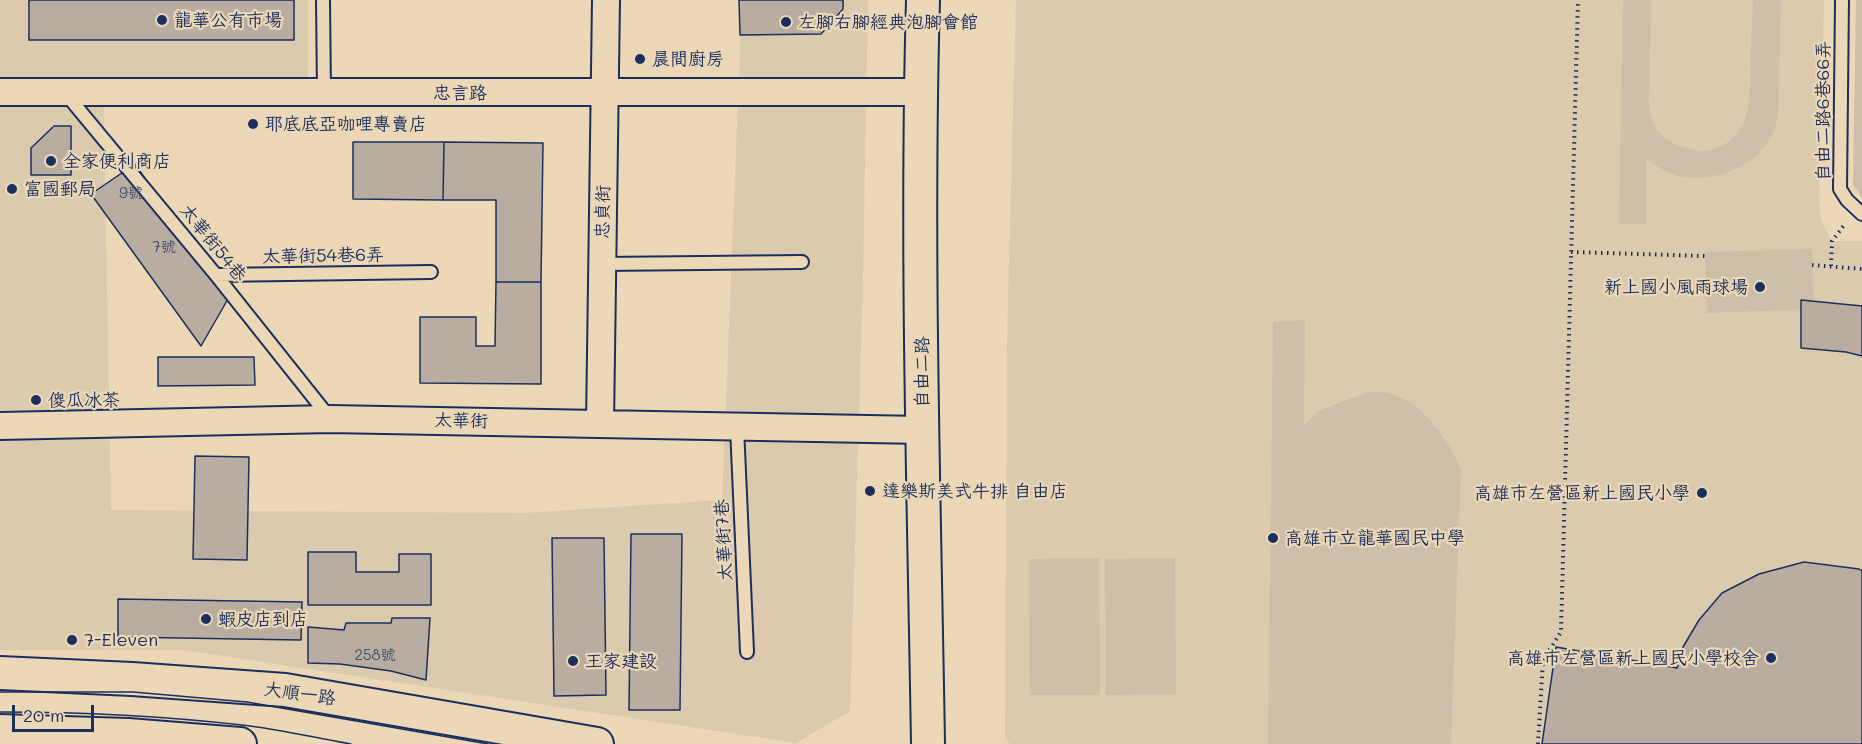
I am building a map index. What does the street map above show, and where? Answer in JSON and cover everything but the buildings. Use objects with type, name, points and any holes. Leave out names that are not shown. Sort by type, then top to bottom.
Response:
[{"type":"street","name":"忠貞街","points":[[600,424],[606,0]]},
{"type":"street","name":"自由二路","points":[[923,0],[922,430],[928,744]]},
{"type":"street","name":"忠言路","points":[[0,92],[921,92]]},
{"type":"street","name":"太華街","points":[[0,426],[330,419],[922,430]]},
{"type":"street","name":"大順一路","points":[[0,673],[132,679],[285,690],[597,744]]},
{"type":"street","points":[[0,731],[128,735],[240,744]]},
{"type":"lane","points":[[323,0],[324,93]]},
{"type":"lane","name":"自由二路6巷66弄","points":[[1842,0],[1840,189],[1859,212]]},
{"type":"lane","name":"太華街54巷","points":[[65,93],[216,275],[330,419]]},
{"type":"lane","points":[[602,264],[802,262]]},
{"type":"lane","name":"太華街54巷6弄","points":[[216,275],[431,272]]},
{"type":"lane","name":"太華街7巷","points":[[737,426],[747,652]]},
{"type":"path","points":[[1538,744],[1543,660],[1561,632],[1578,0]]},
{"type":"path","points":[[1831,266],[1832,241],[1859,212]]},
{"type":"path","points":[[1571,252],[1705,256]]},
{"type":"path","points":[[1812,265],[1862,269]]},
{"type":"shaded area","points":[[0,0],[308,0],[308,83],[103,80],[111,510],[524,513],[722,500],[742,0],[868,0],[863,278],[850,711],[796,743],[184,650],[0,650]]},
{"type":"shaded area","name":"高雄市立龍華國民中學","points":[[1016,0],[1824,0],[1819,200],[1821,220],[1832,241],[1862,241],[1862,744],[1010,744],[1005,738],[1007,338]]},
{"type":"shaded area","points":[[1623,0],[1651,0],[1649,105],[1655,125],[1662,135],[1673,143],[1704,151],[1721,147],[1727,143],[1737,134],[1744,122],[1749,96],[1753,0],[1781,0],[1778,115],[1776,126],[1766,145],[1745,164],[1720,175],[1706,177],[1679,176],[1646,159],[1646,224],[1619,224]]},
{"type":"shaded area","points":[[1856,0],[1862,0],[1862,198],[1853,185]]},
{"type":"shaded area","name":"新上國小風雨球場","points":[[1812,249],[1814,309],[1707,313],[1705,252]]},
{"type":"shaded area","points":[[1305,320],[1304,425],[1317,412],[1325,408],[1366,394],[1389,393],[1416,407],[1428,418],[1448,443],[1461,469],[1451,744],[1268,744],[1273,322]]},
{"type":"shaded area","points":[[1099,558],[1100,695],[1030,695],[1029,559]]},
{"type":"shaded area","points":[[1175,558],[1176,694],[1106,695],[1105,559]]},
{"type":"tram line","points":[[0,692],[133,692],[247,702],[488,744]]},
{"type":"tram line","points":[[0,712],[121,715],[212,722],[270,729],[351,744]]},
{"type":"place","name":"龍華公有市場","points":[[162,20]]},
{"type":"place","name":"左腳右腳經典泡腳會館","points":[[786,22]]},
{"type":"place","name":"晨間廚房","points":[[640,59]]},
{"type":"place","name":"耶底底亞咖哩專賣店","points":[[253,124]]},
{"type":"place","name":"全家便利商店","points":[[51,161]]},
{"type":"place","name":"富國郵局","points":[[12,189]]},
{"type":"place","name":"新上國小風雨球場","points":[[1760,287]]},
{"type":"place","name":"傻瓜冰茶","points":[[36,400]]},
{"type":"place","name":"達樂斯美式牛排 自由店","points":[[870,491]]},
{"type":"place","name":"高雄市左營區新上國民小學","points":[[1702,493]]},
{"type":"place","name":"高雄市立龍華國民中學","points":[[1273,538]]},
{"type":"place","name":"蝦皮店到店","points":[[206,619]]},
{"type":"place","name":"7-Eleven","points":[[72,640]]},
{"type":"place","name":"高雄市左營區新上國民小學校舍","points":[[1771,658]]},
{"type":"place","name":"王家建設","points":[[573,661]]}]
